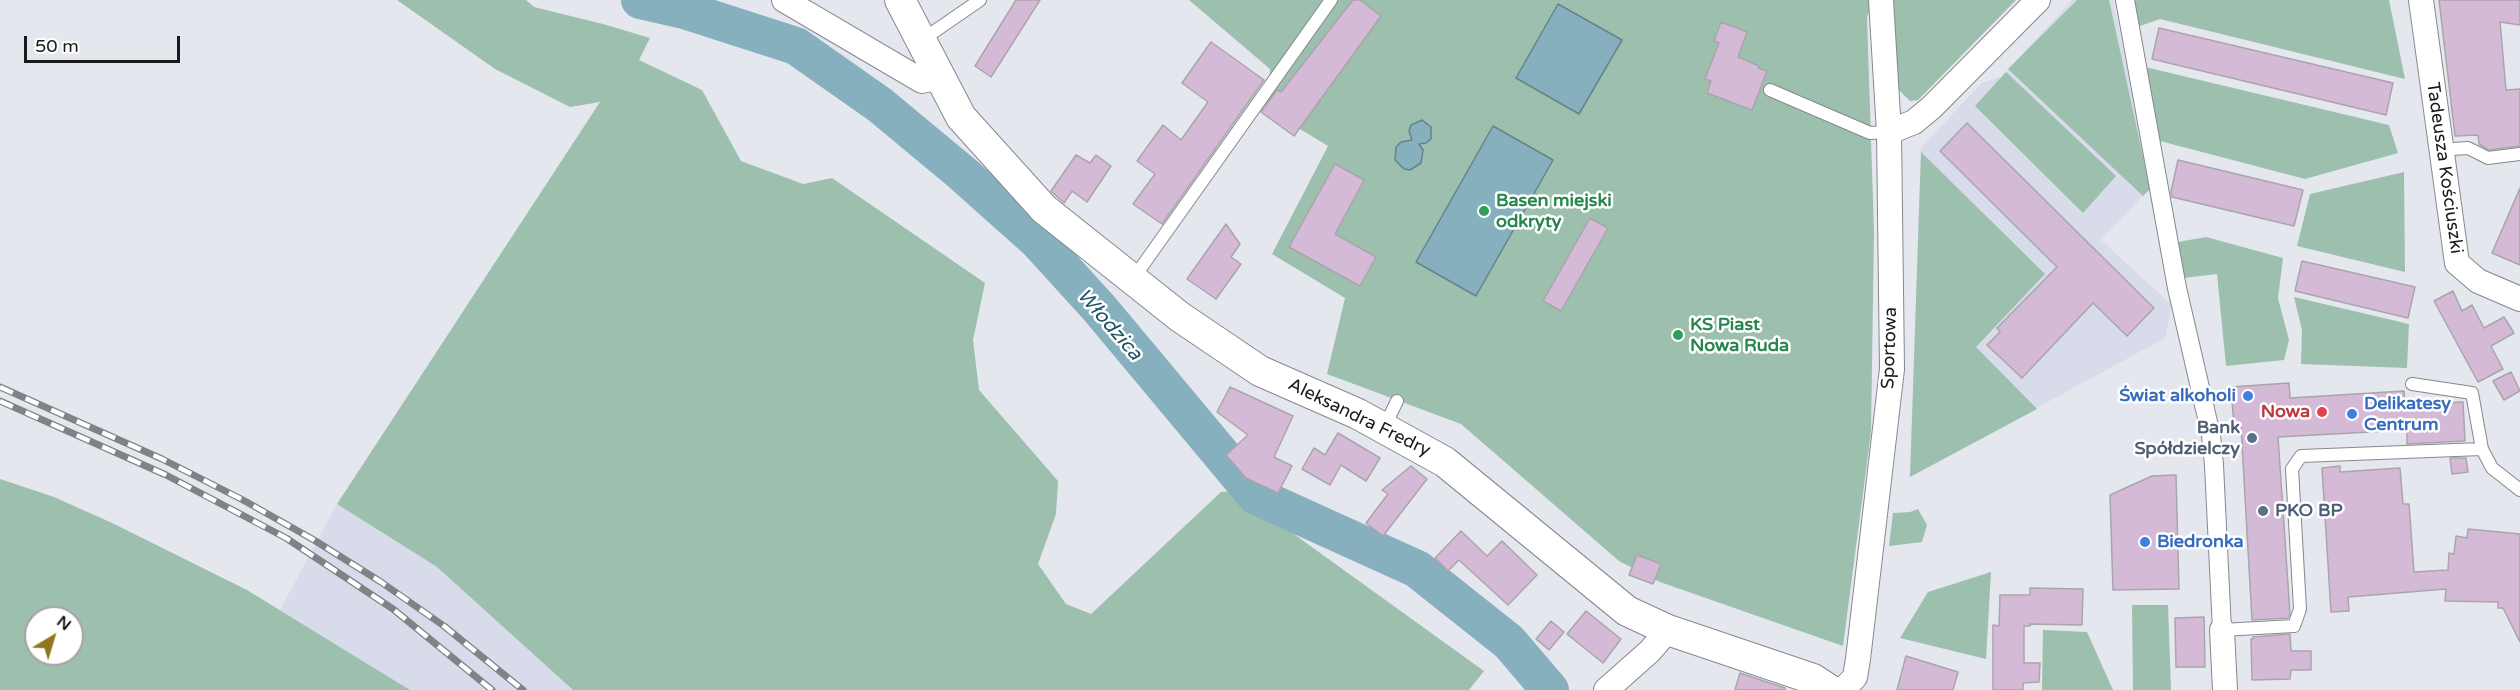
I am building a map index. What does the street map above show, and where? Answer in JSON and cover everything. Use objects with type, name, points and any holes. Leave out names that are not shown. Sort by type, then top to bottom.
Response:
[{"type":"street","points":[[784,0],[922,81],[938,76]]},
{"type":"street","name":"Aleksandra Fredry","points":[[900,0],[961,117],[1044,209],[1180,318],[1260,370],[1384,428],[1445,462],[1628,610],[1668,630],[1813,679],[1830,690]]},
{"type":"street","name":"Sportowa","points":[[1843,690],[1855,676],[1858,659],[1892,369],[1889,132],[1881,0]]},
{"type":"street","points":[[1889,132],[1914,122],[1932,107],[2038,0]]},
{"type":"street","points":[[2125,0],[2177,288],[2211,435],[2225,690]]},
{"type":"street","name":"Tadeusza Kościuszki","points":[[2421,0],[2457,263],[2478,281],[2520,298]]},
{"type":"street","points":[[1606,690],[1650,651],[1668,630]]},
{"type":"lane","points":[[921,40],[980,0]]},
{"type":"lane","points":[[1133,279],[1331,0]]},
{"type":"lane","points":[[1770,90],[1870,133],[1889,132]]},
{"type":"lane","points":[[2453,148],[2468,148],[2488,159],[2520,154]]},
{"type":"lane","points":[[2412,384],[2472,393],[2482,449],[2492,468],[2520,490]]},
{"type":"lane","points":[[1384,428],[1397,401]]},
{"type":"lane","points":[[2222,630],[2294,626],[2300,609],[2292,469],[2301,456],[2482,449]]},
{"type":"shaded area","points":[[2072,0],[2113,0],[2151,187],[2101,240],[2172,305],[2165,338],[1910,477],[1921,147],[1982,83],[2002,76]]},
{"type":"shaded area","points":[[337,504],[437,567],[573,690],[410,690],[280,610]]},
{"type":"green space","points":[[397,0],[526,0],[534,7],[650,38],[639,60],[702,90],[741,161],[803,184],[832,178],[985,283],[973,340],[979,390],[1058,481],[1056,514],[1038,564],[1066,604],[1091,614],[1221,492],[1234,491],[1484,671],[1469,690],[573,690],[437,567],[337,504],[600,102],[570,107],[495,69]]},
{"type":"green space","points":[[1189,0],[1875,0],[1867,17],[1874,231],[1871,432],[1843,646],[1660,582],[1619,561],[1461,424],[1327,374],[1345,298],[1272,254],[1328,146],[1267,109],[1270,69]]},
{"type":"green space","points":[[1889,0],[2016,0],[1918,100],[1910,101],[1895,86]]},
{"type":"green space","points":[[2077,0],[2109,0],[2150,189],[2143,196],[2008,69]]},
{"type":"green space","points":[[2129,0],[2389,0],[2405,79],[2160,19],[2140,26],[2133,25]]},
{"type":"green space","points":[[2145,67],[2389,125],[2398,153],[2305,179],[2160,141]]},
{"type":"green space","points":[[2006,72],[2116,176],[2083,213],[1975,106]]},
{"type":"green space","points":[[1921,152],[2045,274],[1976,347],[2037,409],[1910,477]]},
{"type":"green space","points":[[2404,172],[2405,272],[2297,246],[2310,194]]},
{"type":"green space","points":[[2206,237],[2283,258],[2278,298],[2289,340],[2284,360],[2226,366],[2217,274],[2184,278],[2178,242]]},
{"type":"green space","points":[[2294,297],[2409,324],[2407,368],[2301,364],[2302,330]]},
{"type":"green space","points":[[0,479],[54,497],[110,522],[247,590],[410,690],[0,690]]},
{"type":"green space","points":[[1918,509],[1927,525],[1922,542],[1889,546],[1893,513]]},
{"type":"green space","points":[[1991,572],[1986,659],[1900,638],[1928,592]]},
{"type":"green space","points":[[2132,605],[2168,605],[2171,690],[2133,690]]},
{"type":"green space","points":[[2043,630],[2087,632],[2113,690],[2042,690]]},
{"type":"water","points":[[1558,4],[1622,40],[1579,114],[1516,78]]},
{"type":"water","points":[[1422,120],[1431,127],[1431,139],[1419,144],[1423,150],[1421,163],[1410,170],[1404,169],[1395,160],[1396,147],[1401,142],[1412,140],[1409,131],[1411,125]]},
{"type":"water","name":"Basen miejski odkryty","points":[[1493,126],[1553,160],[1476,296],[1416,262]]},
{"type":"building","points":[[1016,0],[1040,0],[991,77],[975,66]]},
{"type":"building","points":[[1353,0],[1360,0],[1381,16],[1294,136],[1261,112],[1277,90],[1281,92]]},
{"type":"building","points":[[2439,0],[2520,0],[2520,25],[2500,22],[2506,90],[2520,89],[2520,146],[2489,150],[2479,144],[2478,135],[2455,136]]},
{"type":"building","points":[[1721,22],[1747,32],[1738,57],[1767,71],[1752,110],[1707,93],[1711,81],[1705,79],[1719,43],[1714,41]]},
{"type":"building","points":[[2159,28],[2393,83],[2386,115],[2152,59]]},
{"type":"building","points":[[1211,42],[1264,80],[1162,224],[1133,204],[1155,174],[1137,161],[1163,125],[1181,140],[1208,102],[1182,83]]},
{"type":"building","points":[[1967,123],[2154,308],[2127,336],[2093,303],[2022,378],[1987,345],[2000,332],[1997,328],[2057,267],[1940,151]]},
{"type":"building","points":[[1076,155],[1090,163],[1096,155],[1111,166],[1087,202],[1072,191],[1064,203],[1051,191]]},
{"type":"building","points":[[2178,160],[2303,190],[2294,226],[2172,197]]},
{"type":"building","points":[[1335,164],[1364,180],[1335,234],[1376,257],[1360,286],[1289,247]]},
{"type":"building","points":[[2520,188],[2520,265],[2492,253]]},
{"type":"building","points":[[1590,218],[1608,228],[1561,311],[1543,301]]},
{"type":"building","points":[[1226,224],[1240,244],[1231,257],[1241,264],[1216,299],[1187,279]]},
{"type":"building","points":[[2302,261],[2415,287],[2408,318],[2295,291]]},
{"type":"building","points":[[2453,291],[2462,311],[2472,305],[2484,328],[2504,317],[2514,333],[2491,346],[2503,369],[2478,382],[2434,301]]},
{"type":"building","points":[[2511,372],[2520,391],[2504,400],[2493,381]]},
{"type":"building","points":[[2289,383],[2290,398],[2404,391],[2405,405],[2463,402],[2465,441],[2407,444],[2407,430],[2278,437],[2290,614],[2288,618],[2252,620],[2241,426],[2234,427],[2231,387]]},
{"type":"building","points":[[1230,387],[1293,416],[1274,457],[1292,466],[1278,493],[1246,478],[1226,455],[1248,435],[1217,412]]},
{"type":"building","points":[[1338,433],[1380,458],[1366,481],[1341,465],[1330,485],[1302,469],[1314,448],[1325,455]]},
{"type":"building","points":[[2450,458],[2466,458],[2468,472],[2452,474]]},
{"type":"building","points":[[1411,466],[1427,479],[1383,536],[1366,523],[1388,494],[1382,490]]},
{"type":"building","points":[[2340,466],[2340,472],[2400,468],[2403,504],[2409,504],[2414,572],[2448,570],[2449,553],[2454,554],[2456,536],[2467,538],[2468,529],[2520,534],[2520,642],[2503,608],[2498,608],[2498,602],[2445,601],[2446,589],[2348,597],[2349,611],[2331,612],[2322,468]]},
{"type":"building","name":"Biedronka","points":[[2176,475],[2179,589],[2113,590],[2110,495],[2152,476]]},
{"type":"building","points":[[1461,531],[1487,556],[1502,541],[1537,575],[1508,605],[1459,560],[1448,571],[1435,558]]},
{"type":"building","points":[[1637,555],[1661,564],[1653,584],[1629,575]]},
{"type":"building","points":[[2030,588],[2083,589],[2082,625],[2030,624],[2030,626],[2024,626],[2024,663],[2040,663],[2039,682],[2023,683],[2023,690],[1993,690],[1993,625],[1999,626],[2000,595],[2030,595]]},
{"type":"building","points":[[1586,611],[1621,639],[1603,663],[1567,634]]},
{"type":"building","points":[[2204,617],[2205,667],[2176,667],[2175,618]]},
{"type":"building","points":[[1551,621],[1564,632],[1549,650],[1536,639]]},
{"type":"building","points":[[2290,634],[2291,651],[2311,651],[2311,670],[2291,670],[2290,679],[2252,680],[2251,639]]},
{"type":"building","points":[[1906,656],[1958,672],[1953,690],[1897,690]]},
{"type":"building","points":[[1740,673],[1785,688],[1785,690],[1735,690]]},
{"type":"waterway","name":"Włodzica","points":[[640,0],[684,10],[796,46],[880,105],[1037,240],[1099,308],[1256,496],[1417,569],[1509,642],[1550,690]]},
{"type":"railway","points":[[0,387],[162,459],[243,500],[314,540],[381,582],[444,626],[523,690]]},
{"type":"railway","points":[[0,401],[166,475],[286,538],[393,609],[492,690]]},
{"type":"place","name":"Basen miejski odkryty","points":[[1484,211]]},
{"type":"place","name":"KS Piast Nowa Ruda","points":[[1678,335]]},
{"type":"place","name":"Świat alkoholi","points":[[2248,396]]},
{"type":"place","name":"Nowa","points":[[2322,412]]},
{"type":"place","name":"Delikatesy Centrum","points":[[2352,414]]},
{"type":"place","name":"Bank Spółdzielczy","points":[[2252,438]]},
{"type":"place","name":"PKO BP","points":[[2263,511]]},
{"type":"place","name":"Biedronka","points":[[2145,542]]}]
